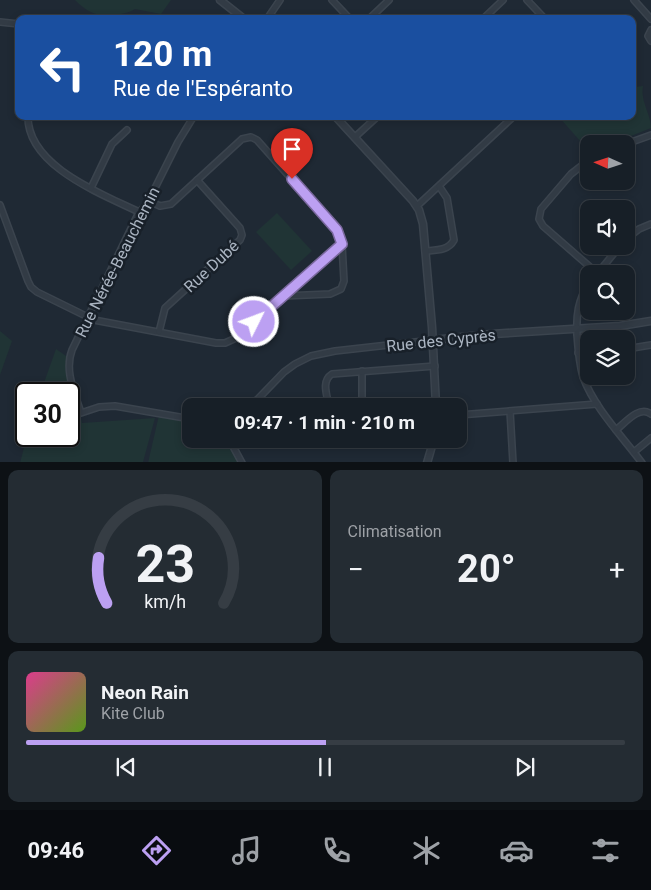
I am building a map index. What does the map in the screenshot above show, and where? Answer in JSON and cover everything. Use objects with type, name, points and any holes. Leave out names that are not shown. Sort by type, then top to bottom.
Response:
[{"type":"street","points":[[220,0],[239,15]]},
{"type":"street","points":[[270,15],[280,0]]},
{"type":"street","points":[[332,0],[346,15]]},
{"type":"street","points":[[373,15],[389,0]]},
{"type":"street","points":[[487,15],[503,0]]},
{"type":"street","points":[[527,0],[541,15]]},
{"type":"street","points":[[634,0],[651,19]]},
{"type":"street","points":[[0,22],[15,24]]},
{"type":"street","points":[[651,30],[648,36],[651,41]]},
{"type":"street","points":[[29,120],[31,135],[46,156],[66,174],[139,212]]},
{"type":"street","name":"Rue Nérée-Beauchemin","points":[[182,417],[115,406],[100,407],[81,413],[70,378],[69,360],[139,212],[149,201],[178,142],[192,120]]},
{"type":"street","points":[[339,120],[417,206],[423,224],[433,340],[436,398]]},
{"type":"street","points":[[355,137],[374,120]]},
{"type":"street","points":[[417,206],[510,120]]},
{"type":"street","points":[[91,188],[112,144],[127,130]]},
{"type":"street","points":[[635,141],[651,135]]},
{"type":"street","points":[[149,201],[160,206],[167,206],[242,139],[249,136],[253,137],[337,230],[342,244],[344,281],[341,289],[330,294],[284,296]]},
{"type":"street","points":[[580,167],[571,174],[541,210],[539,219],[543,226],[588,265]]},
{"type":"street","name":"Rue Dubé","points":[[160,332],[165,308],[240,240],[242,235],[240,228],[197,180]]},
{"type":"street","points":[[425,251],[448,248],[454,240],[447,198],[439,186]]},
{"type":"street","points":[[0,205],[31,288],[88,318],[216,343],[229,342],[240,336],[342,244]]},
{"type":"street","points":[[635,232],[651,224]]},
{"type":"street","points":[[604,265],[612,255]]},
{"type":"street","points":[[580,299],[578,302],[576,328],[578,353],[584,378],[597,404],[642,462]]},
{"type":"street","name":"Rue des Cyprès","points":[[259,398],[284,372],[295,364],[311,356],[335,351],[492,334],[630,325],[651,321]]},
{"type":"street","points":[[635,348],[651,345]]},
{"type":"street","points":[[328,398],[325,384],[328,376],[334,373],[434,366]]},
{"type":"street","points":[[362,371],[362,398]]},
{"type":"street","points":[[467,414],[597,404]]},
{"type":"street","points":[[510,411],[513,462]]},
{"type":"street","points":[[616,430],[640,411],[646,411],[651,414]]},
{"type":"street","points":[[634,452],[651,438]]},
{"type":"street","points":[[233,448],[242,462]]},
{"type":"street","points":[[427,462],[431,448]]},
{"type":"green space","points":[[75,0],[171,0],[161,14],[135,9],[130,12],[113,15],[100,15],[85,9]]},
{"type":"green space","points":[[643,86],[642,92],[651,128],[634,135],[580,135],[580,141],[562,120],[636,120],[636,87]]},
{"type":"green space","points":[[277,213],[312,251],[291,270],[256,232]]},
{"type":"green space","points":[[0,331],[12,341],[0,375]]},
{"type":"green space","points":[[56,349],[69,358],[74,382],[44,382]]},
{"type":"green space","points":[[80,413],[82,423],[155,418],[143,462],[20,462],[24,447],[80,447]]},
{"type":"green space","points":[[159,415],[182,419],[182,448],[234,448],[242,462],[148,462]]},
{"type":"route","points":[[254,322],[342,244],[337,230],[292,179]]}]
